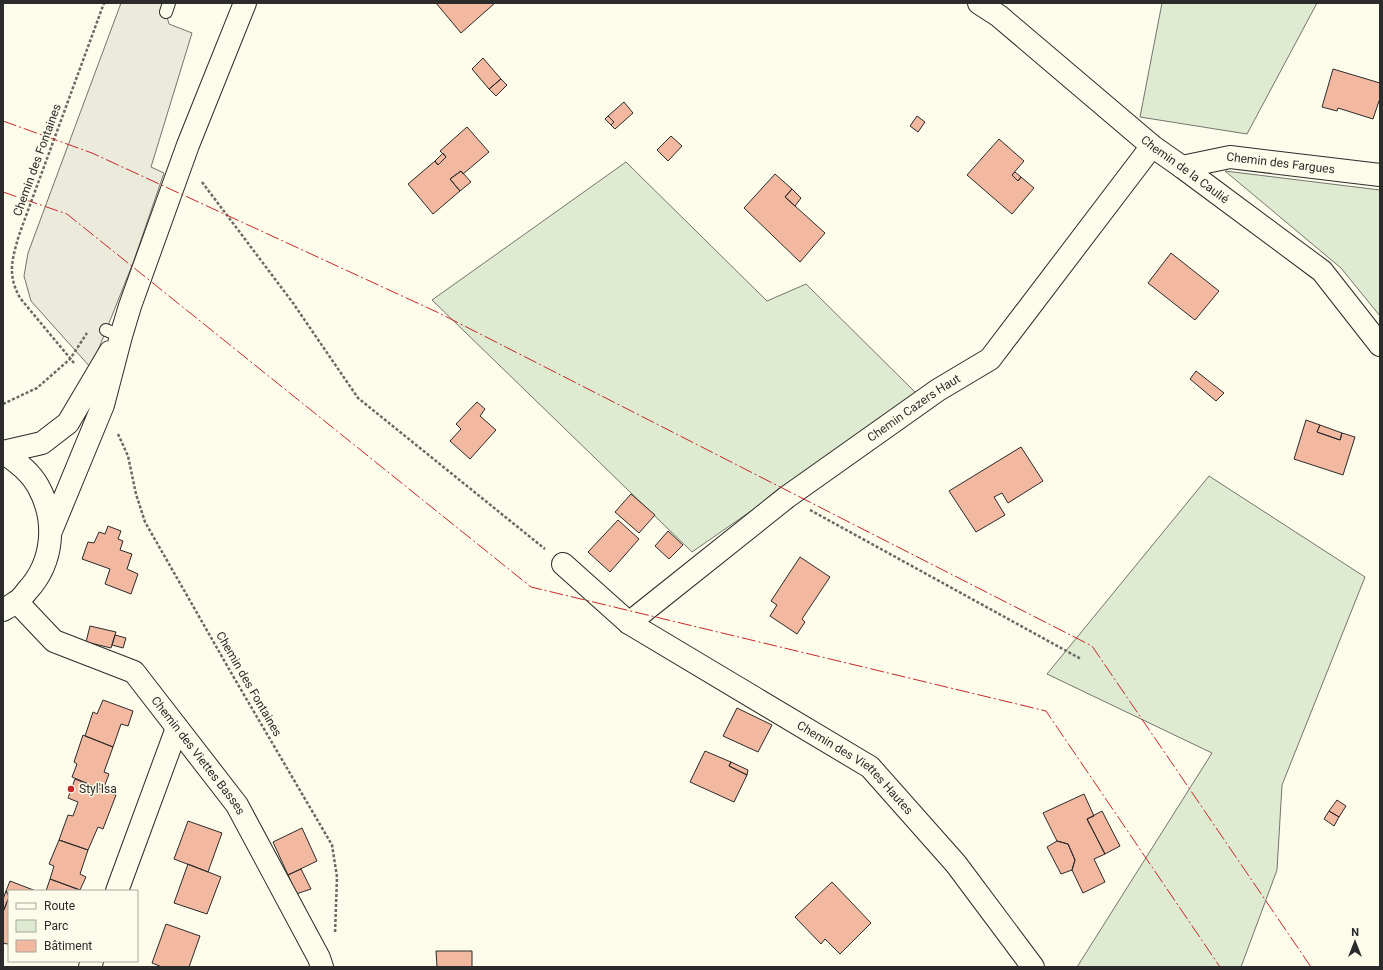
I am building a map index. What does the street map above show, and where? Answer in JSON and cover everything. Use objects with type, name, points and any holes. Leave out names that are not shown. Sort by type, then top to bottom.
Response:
[{"type":"street","points":[[3,452],[42,443],[68,423],[90,383],[113,333],[245,3]]},
{"type":"street","name":"Chemin de la Caulié","points":[[980,3],[998,16],[1152,146],[1322,272],[1380,345]]},
{"type":"street","name":"Chemin Cazers Haut","points":[[629,623],[787,497],[938,390],[990,359],[1152,146]]},
{"type":"street","name":"Chemin des Fargues","points":[[1182,167],[1230,157],[1380,175]]},
{"type":"street","points":[[10,606],[36,582],[47,558],[51,531],[104,405],[113,333]]},
{"type":"street","points":[[3,452],[23,466],[38,485],[48,507],[51,531]]},
{"type":"street","name":"Chemin des Viettes Hautes","points":[[563,564],[629,623],[870,768],[956,864],[1033,967]]},
{"type":"street","name":"Chemin des Viettes Basses","points":[[10,606],[54,641],[134,672],[237,805],[319,958],[322,967]]},
{"type":"street","points":[[118,890],[177,728]]},
{"type":"path","name":"Chemin des Fontaines","points":[[75,364],[70,360],[20,298],[14,288],[11,274],[19,235],[104,3]]},
{"type":"path","points":[[184,158],[293,303],[358,398],[563,564]]},
{"type":"path","points":[[3,404],[37,388],[70,360],[90,327]]},
{"type":"path","name":"Chemin des Fontaines","points":[[117,430],[128,456],[136,494],[145,522],[332,845],[337,877],[335,937]]},
{"type":"path","points":[[787,497],[1081,659]]},
{"type":"green space","points":[[1162,3],[1317,3],[1247,134],[1140,117]]},
{"type":"green space","points":[[626,162],[767,301],[806,284],[918,395],[692,552],[432,300]]},
{"type":"green space","points":[[1225,171],[1380,190],[1380,316],[1341,268]]},
{"type":"green space","points":[[1209,476],[1365,577],[1282,785],[1277,870],[1241,967],[1077,967],[1212,753],[1047,674]]},
{"type":"shaded area","points":[[121,3],[163,3],[169,24],[192,33],[151,167],[164,173],[133,263],[91,368],[31,301],[24,276],[28,253]]},
{"type":"building","points":[[436,3],[495,3],[461,33]]},
{"type":"building","points":[[483,58],[501,79],[489,89],[472,69]]},
{"type":"building","points":[[1333,69],[1380,83],[1380,98],[1373,119],[1338,108],[1337,111],[1322,107]]},
{"type":"building","points":[[501,79],[507,85],[496,96],[489,89]]},
{"type":"building","points":[[624,102],[633,113],[615,129],[611,125],[614,122],[608,116]]},
{"type":"building","points":[[608,116],[614,122],[611,125],[605,119]]},
{"type":"building","points":[[917,116],[925,122],[918,132],[910,126]]},
{"type":"building","points":[[467,127],[489,152],[463,174],[461,171],[450,179],[460,191],[433,214],[408,184],[435,161],[438,165],[446,157],[440,151]]},
{"type":"building","points":[[671,136],[682,146],[668,161],[657,150]]},
{"type":"building","points":[[999,139],[1024,161],[1012,175],[1018,181],[1021,177],[1034,188],[1012,214],[967,175]]},
{"type":"building","points":[[443,153],[446,157],[438,165],[435,161]]},
{"type":"building","points":[[461,171],[471,182],[460,191],[450,179]]},
{"type":"building","points":[[1015,172],[1021,177],[1018,181],[1012,175]]},
{"type":"building","points":[[775,174],[792,189],[785,197],[825,233],[800,262],[744,208]]},
{"type":"building","points":[[792,189],[801,198],[795,206],[785,197]]},
{"type":"building","points":[[1171,253],[1219,291],[1195,320],[1148,283]]},
{"type":"building","points":[[1196,371],[1224,393],[1216,401],[1190,379]]},
{"type":"building","points":[[477,402],[485,409],[480,416],[496,430],[470,459],[450,441],[461,429],[456,424]]},
{"type":"building","points":[[1306,420],[1320,425],[1317,432],[1340,440],[1342,433],[1355,437],[1343,475],[1294,459]]},
{"type":"building","points":[[1320,425],[1342,433],[1340,440],[1317,432]]},
{"type":"building","points":[[1021,447],[1043,481],[1008,503],[1002,493],[994,497],[1005,515],[976,532],[949,491]]},
{"type":"building","points":[[631,494],[655,515],[639,533],[615,512]]},
{"type":"building","points":[[618,520],[639,539],[610,572],[588,552]]},
{"type":"building","points":[[108,526],[121,531],[118,539],[123,541],[120,550],[132,554],[127,569],[138,574],[131,594],[105,584],[110,569],[82,559],[88,542],[94,543],[99,532],[105,534]]},
{"type":"building","points":[[668,531],[683,545],[669,559],[655,546]]},
{"type":"building","points":[[800,557],[830,577],[802,619],[805,622],[797,634],[770,616],[777,605],[771,601]]},
{"type":"building","points":[[90,626],[116,632],[111,648],[86,642]]},
{"type":"building","points":[[115,635],[126,638],[123,648],[112,645]]},
{"type":"building","points":[[103,700],[133,711],[128,726],[121,724],[113,747],[85,736],[93,712],[97,714]]},
{"type":"building","points":[[737,708],[772,725],[758,752],[723,736]]},
{"type":"building","points":[[83,735],[113,747],[104,772],[109,774],[103,790],[72,777],[77,764],[74,762]]},
{"type":"building","points":[[705,751],[731,762],[729,766],[747,775],[734,802],[690,782]]},
{"type":"building","points":[[731,762],[748,770],[747,775],[729,766]]},
{"type":"building","points":[[75,779],[116,795],[103,829],[98,827],[88,850],[59,840],[68,815],[73,816],[78,802],[68,798]]},
{"type":"building","points":[[1084,794],[1094,816],[1087,819],[1105,854],[1094,859],[1105,882],[1083,893],[1072,870],[1075,860],[1068,844],[1057,841],[1043,813]]},
{"type":"building","points":[[1337,800],[1346,806],[1339,817],[1329,811]]},
{"type":"building","points":[[1102,811],[1120,846],[1105,854],[1087,819]]},
{"type":"building","points":[[1329,811],[1339,817],[1334,826],[1324,819]]},
{"type":"building","points":[[188,821],[222,833],[208,872],[174,859]]},
{"type":"building","points":[[302,828],[317,861],[288,875],[273,842]]},
{"type":"building","points":[[59,840],[88,850],[80,874],[86,877],[80,890],[50,879],[54,866],[49,864]]},
{"type":"building","points":[[1057,841],[1068,844],[1075,860],[1072,870],[1061,874],[1047,847]]},
{"type":"building","points":[[188,864],[221,877],[207,914],[174,903]]},
{"type":"building","points":[[301,869],[311,889],[296,894],[288,875]]},
{"type":"building","points":[[50,879],[80,890],[46,890]]},
{"type":"building","points":[[10,881],[33,890],[8,890],[8,894],[6,891]]},
{"type":"building","points":[[832,882],[871,923],[840,954],[825,939],[821,944],[795,917]]},
{"type":"building","points":[[6,891],[8,900],[3,912],[3,899]]},
{"type":"building","points":[[8,900],[7,944],[3,943],[3,912]]},
{"type":"building","points":[[166,924],[200,936],[189,967],[162,967],[152,963]]},
{"type":"building","points":[[436,951],[472,951],[472,967],[437,967]]},
{"type":"power","points":[[3,121],[92,153],[439,313],[1092,646],[1311,967]]},
{"type":"power","points":[[3,192],[67,214],[531,587],[1046,711],[1220,967]]},
{"type":"place","name":"Styl'Isa","points":[[71,789]]}]
